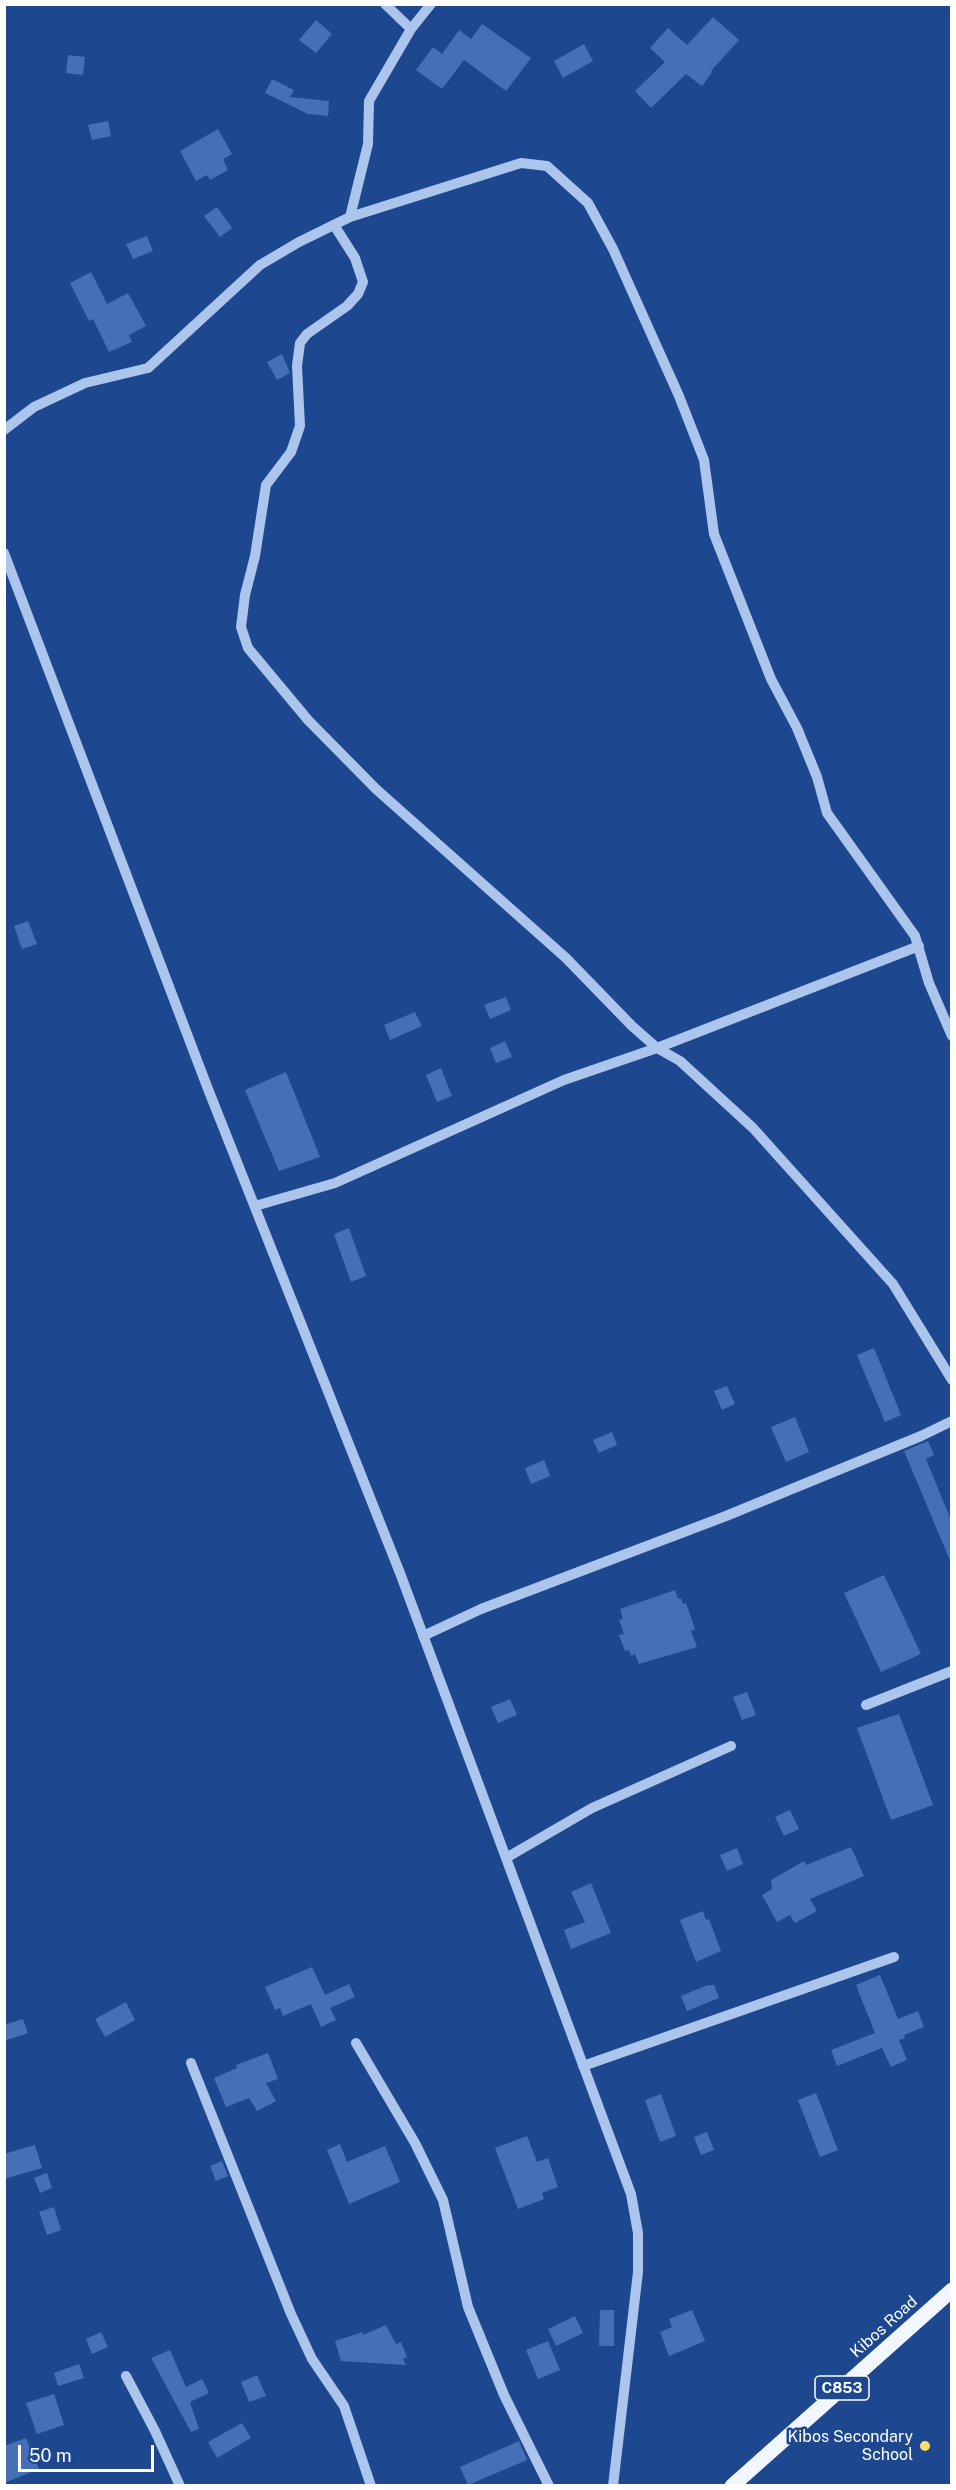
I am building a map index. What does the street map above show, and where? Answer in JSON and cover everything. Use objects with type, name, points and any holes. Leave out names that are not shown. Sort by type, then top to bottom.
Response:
[{"type":"main road","name":"Kibos Road","points":[[732,2486],[951,2290]]},
{"type":"street","points":[[385,4],[411,29]]},
{"type":"street","points":[[350,217],[368,144],[369,101],[411,29],[431,4]]},
{"type":"street","points":[[4,430],[34,407],[85,383],[148,368],[260,265],[350,217],[521,163],[547,166],[588,203],[614,249],[679,396],[704,460],[714,534],[771,679],[797,728],[817,777],[827,813],[915,936],[929,983],[951,1036]]},
{"type":"street","points":[[334,225],[355,258],[363,282],[358,294],[347,306],[307,334],[300,343],[297,366],[300,426],[291,452],[266,485],[255,556],[244,595],[241,627],[248,648],[308,720],[376,789],[513,908],[657,1048],[680,1061],[753,1128],[893,1284],[951,1380]]},
{"type":"street","points":[[4,553],[423,1636],[631,2194],[638,2233],[638,2272],[614,2486]]},
{"type":"street","points":[[255,1206],[345,1179],[564,1080],[657,1048],[919,946]]},
{"type":"street","points":[[423,1636],[480,1609],[726,1516],[921,1436],[951,1420]]},
{"type":"street","points":[[866,1705],[951,1671]]},
{"type":"street","points":[[506,1858],[592,1808],[731,1746]]},
{"type":"street","points":[[583,2066],[894,1957]]},
{"type":"street","points":[[356,2043],[416,2143],[443,2200],[468,2307],[504,2395],[549,2486]]},
{"type":"street","points":[[191,2063],[294,2323],[312,2359],[344,2406],[371,2486]]},
{"type":"street","points":[[126,2376],[180,2486]]},
{"type":"building","points":[[713,17],[739,40],[711,71],[702,86],[686,74],[651,108],[635,91],[665,62],[650,48],[668,28],[687,45]]},
{"type":"building","points":[[316,20],[332,34],[316,53],[299,40]]},
{"type":"building","points":[[482,24],[531,58],[506,91],[464,60],[442,89],[416,70],[433,47],[442,54],[459,30],[471,39]]},
{"type":"building","points":[[584,44],[593,61],[563,78],[554,61]]},
{"type":"building","points":[[68,55],[85,57],[83,75],[66,73]]},
{"type":"building","points":[[272,79],[294,90],[290,97],[329,101],[328,116],[308,114],[265,93]]},
{"type":"building","points":[[108,121],[111,136],[92,140],[88,125]]},
{"type":"building","points":[[218,129],[232,154],[223,159],[228,170],[210,180],[207,175],[196,181],[180,151]]},
{"type":"building","points":[[217,207],[232,228],[220,237],[204,216]]},
{"type":"building","points":[[147,236],[153,251],[133,259],[126,244]]},
{"type":"building","points":[[91,272],[107,304],[128,293],[146,326],[129,335],[132,342],[109,352],[93,319],[89,321],[70,283]]},
{"type":"building","points":[[282,354],[290,373],[277,380],[267,362]]},
{"type":"building","points":[[28,921],[37,944],[22,949],[14,926]]},
{"type":"building","points":[[506,997],[511,1010],[490,1019],[484,1005]]},
{"type":"building","points":[[415,1012],[422,1026],[390,1040],[384,1025]]},
{"type":"building","points":[[505,1041],[512,1057],[496,1063],[490,1048]]},
{"type":"building","points":[[441,1068],[452,1096],[437,1102],[426,1075]]},
{"type":"building","points":[[286,1072],[320,1157],[279,1171],[245,1090]]},
{"type":"building","points":[[349,1228],[366,1276],[351,1282],[334,1234]]},
{"type":"building","points":[[874,1348],[901,1415],[885,1422],[857,1355]]},
{"type":"building","points":[[727,1386],[735,1404],[722,1410],[714,1391]]},
{"type":"building","points":[[795,1417],[809,1452],[786,1462],[771,1427]]},
{"type":"building","points":[[612,1432],[617,1445],[599,1453],[593,1440]]},
{"type":"building","points":[[928,1441],[934,1455],[926,1459],[951,1520],[951,1563],[904,1451]]},
{"type":"building","points":[[544,1460],[550,1476],[531,1484],[525,1468]]},
{"type":"building","points":[[884,1575],[921,1654],[881,1672],[844,1593]]},
{"type":"building","points":[[675,1590],[678,1599],[681,1598],[683,1604],[686,1603],[695,1629],[691,1631],[697,1647],[639,1664],[635,1654],[631,1656],[629,1650],[625,1651],[619,1635],[624,1634],[619,1620],[623,1619],[620,1609]]},
{"type":"building","points":[[747,1692],[756,1715],[742,1720],[733,1697]]},
{"type":"building","points":[[510,1699],[517,1715],[498,1723],[491,1707]]},
{"type":"building","points":[[899,1714],[933,1805],[891,1820],[857,1728]]},
{"type":"building","points":[[790,1810],[799,1829],[784,1836],[775,1817]]},
{"type":"building","points":[[851,1847],[864,1876],[810,1899],[817,1911],[795,1923],[790,1915],[777,1922],[762,1895],[772,1889],[771,1880],[804,1861],[806,1865]]},
{"type":"building","points":[[737,1848],[743,1864],[727,1871],[720,1855]]},
{"type":"building","points":[[591,1883],[611,1933],[571,1949],[564,1930],[585,1922],[571,1892]]},
{"type":"building","points":[[703,1911],[706,1920],[709,1919],[721,1951],[696,1962],[680,1920]]},
{"type":"building","points":[[312,1967],[325,1995],[349,1984],[355,1997],[330,2008],[336,2020],[321,2027],[311,2004],[283,2016],[280,2008],[275,2010],[265,1987]]},
{"type":"building","points":[[880,1975],[898,2019],[918,2011],[924,2027],[904,2035],[905,2038],[899,2040],[907,2060],[891,2067],[882,2048],[837,2066],[831,2050],[875,2033],[856,1985]]},
{"type":"building","points":[[708,1985],[714,1985],[719,1998],[687,2011],[681,1996]]},
{"type":"building","points":[[126,2002],[135,2020],[105,2037],[95,2019]]},
{"type":"building","points":[[23,2019],[28,2033],[4,2041],[4,2025]]},
{"type":"building","points":[[268,2053],[278,2079],[266,2083],[276,2101],[257,2111],[249,2098],[226,2107],[214,2078],[237,2068],[236,2065]]},
{"type":"building","points":[[816,2093],[838,2150],[820,2157],[798,2100]]},
{"type":"building","points":[[661,2094],[676,2136],[660,2142],[645,2100]]},
{"type":"building","points":[[707,2132],[714,2150],[701,2155],[694,2137]]},
{"type":"building","points":[[527,2136],[537,2162],[548,2158],[558,2187],[542,2193],[544,2199],[518,2209],[495,2148]]},
{"type":"building","points":[[340,2144],[347,2162],[385,2146],[400,2182],[349,2204],[327,2150]]},
{"type":"building","points":[[35,2145],[42,2168],[4,2179],[4,2154]]},
{"type":"building","points":[[222,2161],[228,2176],[216,2181],[210,2166]]},
{"type":"building","points":[[47,2173],[52,2188],[40,2193],[34,2178]]},
{"type":"building","points":[[54,2207],[61,2230],[47,2235],[39,2212]]},
{"type":"building","points":[[600,2310],[614,2310],[614,2346],[599,2346]]},
{"type":"building","points":[[692,2310],[705,2341],[669,2356],[660,2332],[672,2327],[669,2319]]},
{"type":"building","points":[[575,2316],[583,2333],[556,2346],[548,2329]]},
{"type":"building","points":[[386,2325],[396,2344],[401,2342],[407,2357],[403,2359],[406,2365],[341,2361],[335,2341],[363,2332],[363,2335]]},
{"type":"building","points":[[101,2332],[108,2347],[92,2354],[86,2339]]},
{"type":"building","points":[[548,2341],[560,2370],[538,2379],[526,2350]]},
{"type":"building","points":[[170,2350],[186,2387],[202,2379],[209,2393],[190,2402],[199,2429],[191,2432],[151,2358]]},
{"type":"building","points":[[79,2364],[84,2378],[58,2386],[54,2373]]},
{"type":"building","points":[[257,2375],[266,2396],[249,2402],[241,2382]]},
{"type":"building","points":[[54,2394],[64,2425],[37,2434],[26,2403]]},
{"type":"building","points":[[242,2423],[251,2438],[217,2458],[208,2442]]},
{"type":"building","points":[[26,2438],[39,2469],[4,2483],[4,2446]]},
{"type":"building","points":[[519,2441],[527,2460],[468,2485],[460,2467]]},
{"type":"place","name":"Kibos Secondary School","points":[[925,2446]]}]
